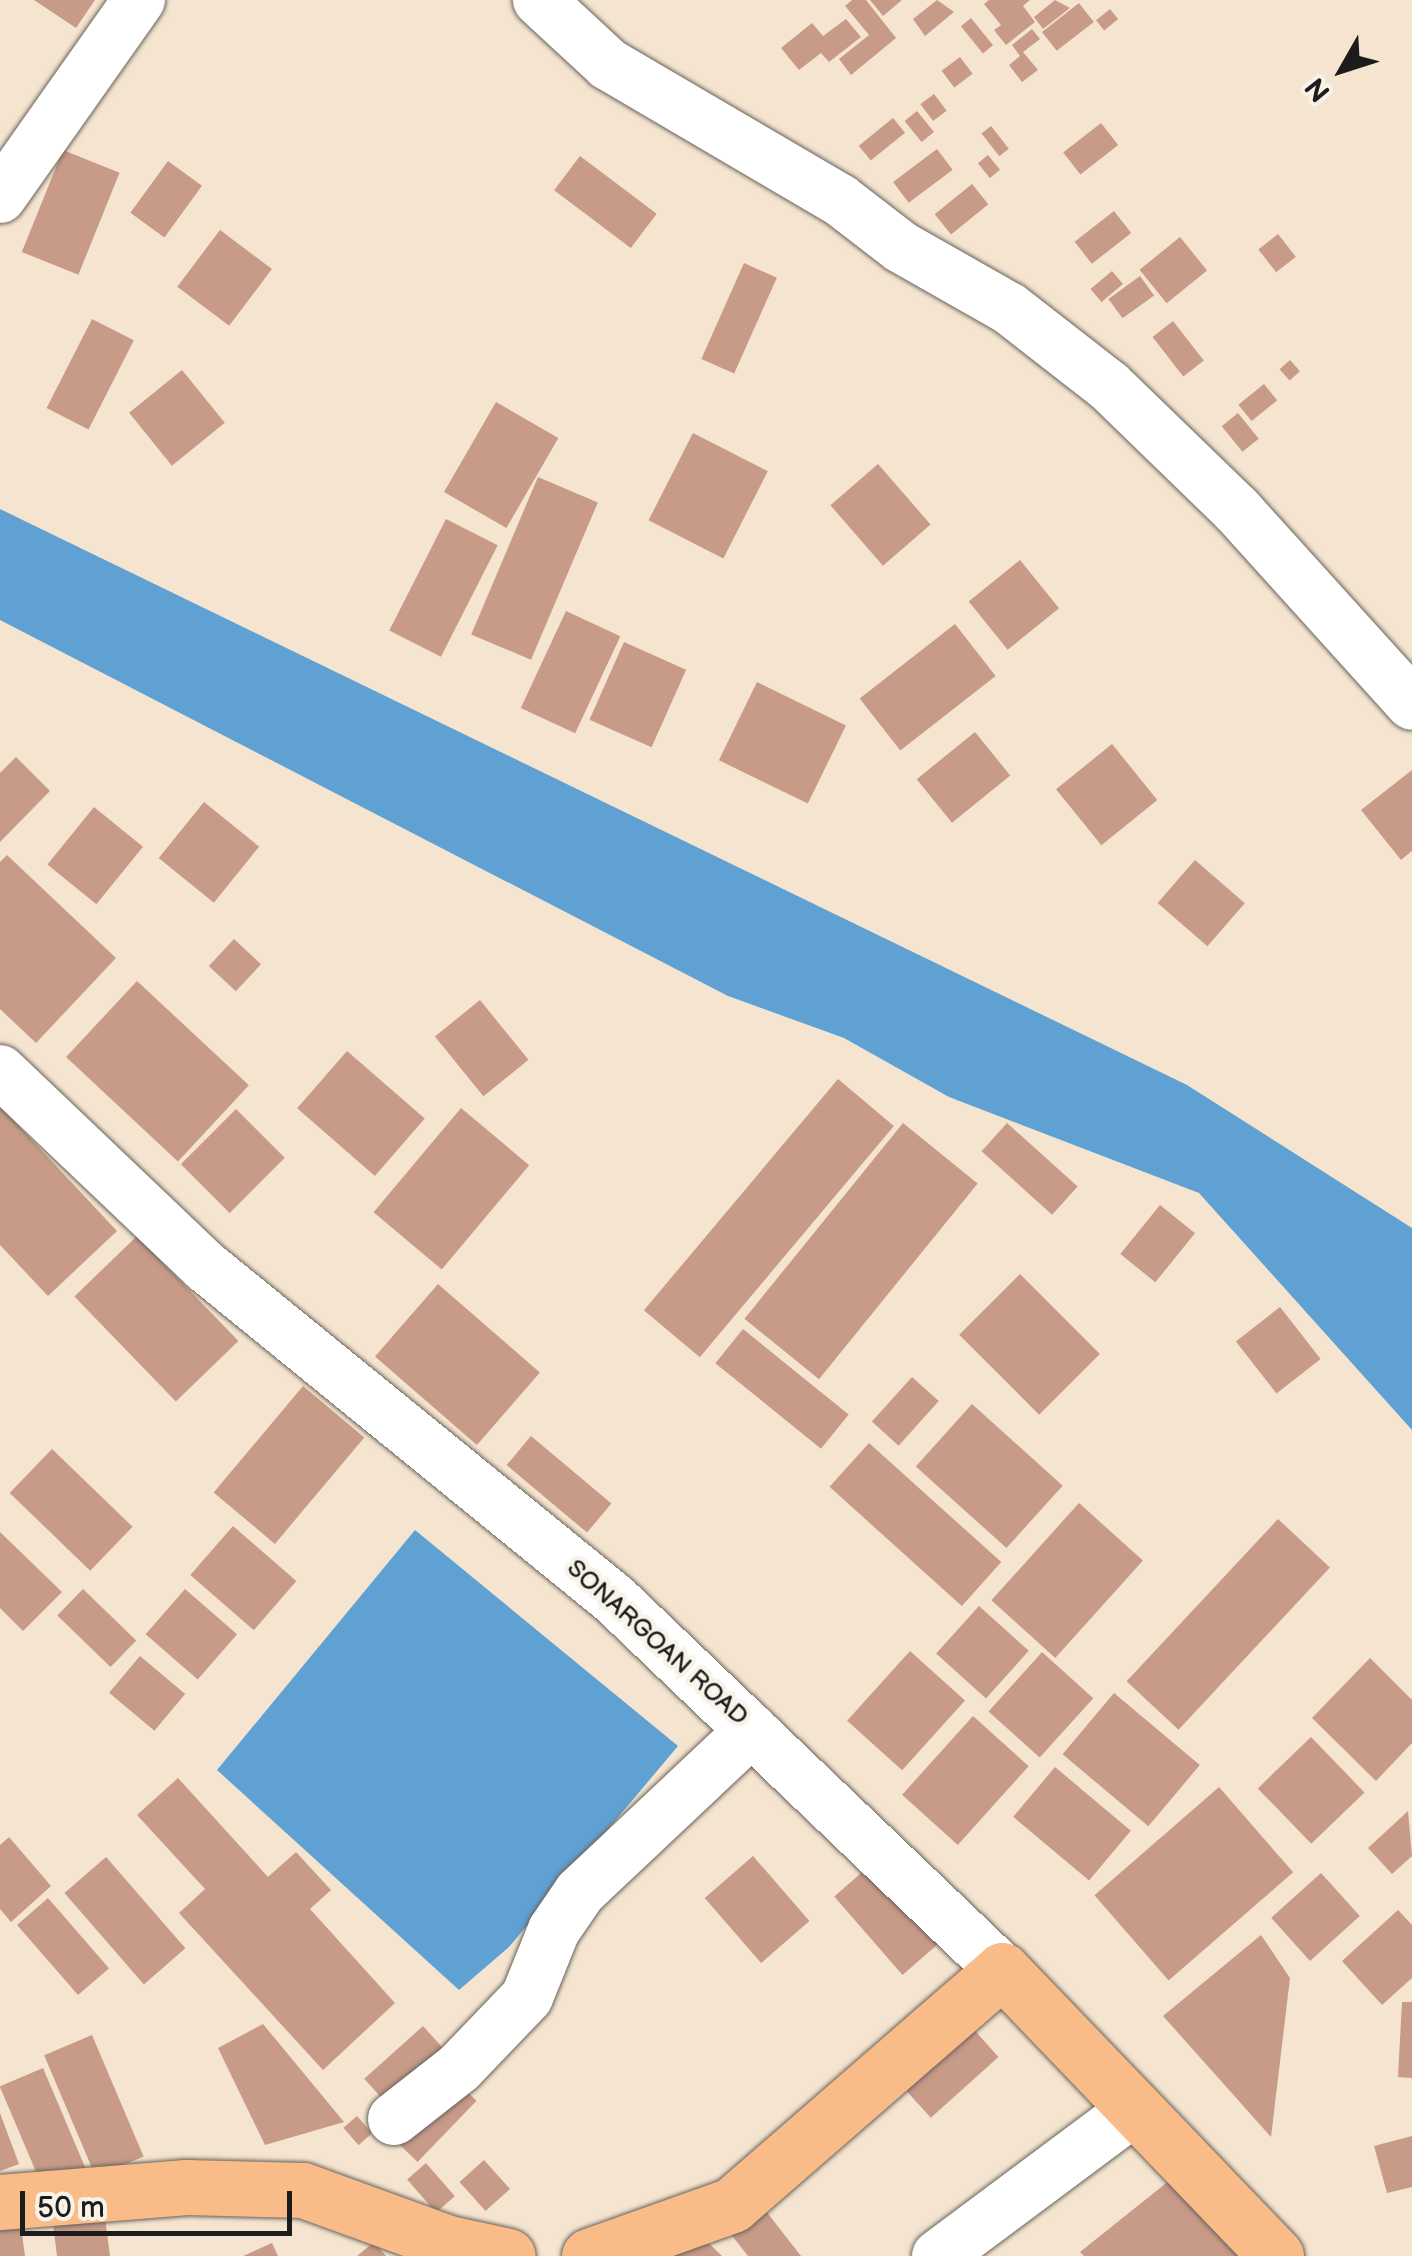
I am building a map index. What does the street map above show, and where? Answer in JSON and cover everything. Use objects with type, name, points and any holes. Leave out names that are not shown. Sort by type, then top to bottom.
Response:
[{"type":"main road","name":"SONARGOAN ROAD","points":[[1002,1970],[1276,2256]]},
{"type":"main road","points":[[589,2256],[732,2205],[1002,1970]]},
{"type":"main road","points":[[0,2202],[186,2187],[303,2190],[449,2243],[508,2256]]},
{"type":"street","points":[[0,197],[139,0]]},
{"type":"street","points":[[539,0],[608,64],[840,200],[901,247],[1010,310],[1110,386],[1238,510],[1412,704]]},
{"type":"street","name":"SONARGOAN ROAD","points":[[0,1071],[206,1267],[614,1599],[1002,1970]]},
{"type":"street","points":[[394,2120],[459,2068],[527,1997],[554,1930],[580,1892],[752,1730]]},
{"type":"street","points":[[938,2256],[1134,2110]]},
{"type":"water","points":[[0,509],[1187,1085],[1412,1228],[1412,1430],[1199,1193],[949,1097],[844,1038],[728,996],[0,620]]},
{"type":"water","points":[[415,1530],[678,1746],[509,1947],[459,1990],[217,1770]]},
{"type":"building","points":[[34,0],[95,0],[76,28]]},
{"type":"building","points":[[852,0],[866,0],[896,38],[851,75],[839,59],[869,35],[845,6]]},
{"type":"building","points":[[870,0],[902,0],[883,16]]},
{"type":"building","points":[[937,0],[954,12],[925,36],[913,19]]},
{"type":"building","points":[[989,0],[1030,0],[1023,6],[1035,22],[1006,45],[994,30],[1001,25],[984,4]]},
{"type":"building","points":[[1055,0],[1070,8],[1043,29],[1034,17]]},
{"type":"building","points":[[1079,3],[1094,22],[1057,51],[1042,32]]},
{"type":"building","points":[[1110,9],[1118,19],[1104,30],[1096,20]]},
{"type":"building","points":[[971,18],[993,45],[983,53],[961,26]]},
{"type":"building","points":[[846,19],[861,37],[829,62],[821,53],[799,70],[781,48],[812,23],[823,36]]},
{"type":"building","points":[[1032,29],[1040,39],[1023,52],[1038,70],[1022,82],[1009,65],[1020,56],[1012,45]]},
{"type":"building","points":[[960,57],[973,74],[954,88],[942,71]]},
{"type":"building","points":[[934,94],[947,111],[933,121],[920,104]]},
{"type":"building","points":[[917,111],[934,132],[922,142],[905,121]]},
{"type":"building","points":[[893,118],[905,133],[871,160],[859,146]]},
{"type":"building","points":[[1101,123],[1118,145],[1080,175],[1063,153]]},
{"type":"building","points":[[991,126],[1009,149],[999,156],[982,133]]},
{"type":"building","points":[[937,149],[953,170],[909,203],[893,182]]},
{"type":"building","points":[[63,150],[120,173],[78,275],[22,252]]},
{"type":"building","points":[[988,155],[1000,170],[990,178],[978,163]]},
{"type":"building","points":[[580,156],[657,214],[631,248],[554,190]]},
{"type":"building","points":[[168,161],[202,186],[164,237],[130,213]]},
{"type":"building","points":[[972,184],[988,204],[951,234],[935,214]]},
{"type":"building","points":[[1114,211],[1131,233],[1092,264],[1075,242]]},
{"type":"building","points":[[220,230],[272,269],[229,326],[177,287]]},
{"type":"building","points":[[1278,234],[1296,257],[1276,272],[1258,249]]},
{"type":"building","points":[[1180,237],[1207,270],[1167,303],[1140,270]]},
{"type":"building","points":[[744,263],[777,278],[734,374],[701,359]]},
{"type":"building","points":[[1112,271],[1123,284],[1101,302],[1091,289]]},
{"type":"building","points":[[1140,276],[1154,295],[1123,318],[1108,299]]},
{"type":"building","points":[[92,319],[134,340],[88,429],[47,408]]},
{"type":"building","points":[[1173,321],[1204,360],[1183,376],[1153,337]]},
{"type":"building","points":[[1290,360],[1300,371],[1290,381],[1280,369]]},
{"type":"building","points":[[182,370],[225,423],[172,466],[129,413]]},
{"type":"building","points":[[1264,384],[1277,400],[1252,421],[1238,405]]},
{"type":"building","points":[[496,402],[558,438],[506,528],[444,492]]},
{"type":"building","points":[[1238,413],[1259,439],[1242,452],[1222,426]]},
{"type":"building","points":[[693,433],[768,471],[723,558],[649,520]]},
{"type":"building","points":[[878,464],[930,524],[883,566],[830,505]]},
{"type":"building","points":[[538,477],[598,502],[531,660],[471,634]]},
{"type":"building","points":[[446,519],[498,545],[441,657],[389,630]]},
{"type":"building","points":[[1020,560],[1059,608],[1008,650],[969,602]]},
{"type":"building","points":[[566,611],[620,636],[575,733],[521,708]]},
{"type":"building","points":[[955,624],[996,676],[900,751],[860,698]]},
{"type":"building","points":[[624,642],[686,670],[652,747],[589,720]]},
{"type":"building","points":[[757,682],[846,725],[808,804],[719,760]]},
{"type":"building","points":[[975,732],[1010,776],[952,823],[917,779]]},
{"type":"building","points":[[1112,744],[1157,800],[1101,845],[1056,789]]},
{"type":"building","points":[[16,757],[50,791],[0,842],[0,773]]},
{"type":"building","points":[[1412,770],[1412,851],[1401,860],[1361,810]]},
{"type":"building","points":[[204,802],[259,847],[214,903],[159,858]]},
{"type":"building","points":[[94,807],[143,847],[96,904],[47,865]]},
{"type":"building","points":[[7,855],[116,958],[36,1043],[0,1009],[0,862]]},
{"type":"building","points":[[1195,860],[1245,903],[1207,946],[1158,903]]},
{"type":"building","points":[[234,939],[261,964],[236,991],[209,966]]},
{"type":"building","points":[[137,981],[249,1085],[178,1161],[66,1057]]},
{"type":"building","points":[[480,1000],[528,1060],[483,1096],[435,1037]]},
{"type":"building","points":[[347,1051],[425,1119],[375,1176],[297,1108]]},
{"type":"building","points":[[838,1079],[894,1126],[700,1357],[644,1310]]},
{"type":"building","points":[[0,1106],[117,1231],[48,1296],[0,1245]]},
{"type":"building","points":[[461,1108],[529,1165],[442,1269],[374,1212]]},
{"type":"building","points":[[236,1109],[285,1158],[230,1213],[181,1164]]},
{"type":"building","points":[[903,1123],[978,1183],[819,1379],[744,1319]]},
{"type":"building","points":[[1007,1123],[1078,1187],[1052,1215],[982,1151]]},
{"type":"building","points":[[1160,1205],[1195,1233],[1155,1282],[1120,1254]]},
{"type":"building","points":[[137,1236],[238,1341],[176,1401],[74,1296]]},
{"type":"building","points":[[1020,1274],[1100,1354],[1039,1415],[959,1335]]},
{"type":"building","points":[[438,1284],[540,1373],[477,1445],[375,1356]]},
{"type":"building","points":[[1280,1307],[1321,1359],[1277,1393],[1236,1341]]},
{"type":"building","points":[[743,1329],[849,1415],[821,1449],[715,1363]]},
{"type":"building","points":[[912,1377],[939,1401],[899,1446],[872,1422]]},
{"type":"building","points":[[303,1386],[364,1437],[275,1544],[214,1492]]},
{"type":"building","points":[[972,1404],[1063,1486],[1006,1548],[916,1466]]},
{"type":"building","points":[[531,1436],[611,1503],[587,1533],[507,1465]]},
{"type":"building","points":[[869,1443],[1001,1562],[962,1606],[830,1487]]},
{"type":"building","points":[[52,1449],[133,1527],[90,1571],[10,1493]]},
{"type":"building","points":[[1079,1503],[1143,1561],[1055,1658],[991,1600]]},
{"type":"building","points":[[1278,1519],[1330,1567],[1179,1730],[1127,1681]]},
{"type":"building","points":[[233,1526],[296,1581],[254,1630],[190,1575]]},
{"type":"building","points":[[0,1532],[62,1592],[23,1631],[0,1608]]},
{"type":"building","points":[[83,1589],[136,1640],[111,1667],[57,1616]]},
{"type":"building","points":[[185,1589],[237,1634],[198,1680],[146,1634]]},
{"type":"building","points":[[979,1606],[1029,1651],[986,1698],[936,1654]]},
{"type":"building","points":[[910,1651],[965,1701],[902,1770],[847,1721]]},
{"type":"building","points":[[1042,1652],[1093,1698],[1040,1758],[988,1711]]},
{"type":"building","points":[[140,1656],[185,1694],[154,1731],[109,1693]]},
{"type":"building","points":[[1370,1658],[1412,1700],[1412,1743],[1376,1781],[1312,1718]]},
{"type":"building","points":[[1114,1693],[1200,1765],[1148,1826],[1063,1754]]},
{"type":"building","points":[[973,1716],[1029,1766],[958,1845],[902,1795]]},
{"type":"building","points":[[1311,1737],[1364,1792],[1311,1844],[1258,1788]]},
{"type":"building","points":[[1055,1767],[1131,1831],[1089,1880],[1013,1817]]},
{"type":"building","points":[[178,1778],[268,1877],[296,1852],[331,1890],[310,1909],[395,2003],[323,2070],[179,1913],[205,1889],[137,1815]]},
{"type":"building","points":[[1219,1787],[1293,1872],[1169,1981],[1094,1895]]},
{"type":"building","points":[[1408,1811],[1412,1856],[1392,1874],[1368,1848]]},
{"type":"building","points":[[9,1837],[51,1886],[11,1922],[0,1909],[0,1845]]},
{"type":"building","points":[[753,1856],[809,1921],[761,1963],[705,1898]]},
{"type":"building","points":[[106,1857],[185,1948],[144,1984],[64,1893]]},
{"type":"building","points":[[875,1861],[943,1939],[902,1975],[834,1896]]},
{"type":"building","points":[[1321,1873],[1360,1916],[1310,1961],[1271,1918]]},
{"type":"building","points":[[48,1898],[109,1968],[78,1995],[17,1925]]},
{"type":"building","points":[[1398,1910],[1412,1925],[1412,1978],[1382,2005],[1342,1961]]},
{"type":"building","points":[[1261,1935],[1290,1978],[1271,2137],[1163,2016]]},
{"type":"building","points":[[1402,2002],[1412,2002],[1412,2078],[1398,2077]]},
{"type":"building","points":[[967,2022],[998,2057],[931,2118],[899,2083]]},
{"type":"building","points":[[263,2024],[344,2122],[265,2145],[218,2048]]},
{"type":"building","points":[[423,2026],[457,2064],[398,2117],[364,2079]]},
{"type":"building","points":[[92,2035],[144,2157],[96,2177],[44,2055]]},
{"type":"building","points":[[43,2068],[85,2167],[42,2186],[0,2086]]},
{"type":"building","points":[[455,2080],[477,2101],[418,2162],[396,2141]]},
{"type":"building","points":[[0,2113],[19,2164],[0,2171]]},
{"type":"building","points":[[357,2116],[372,2133],[359,2145],[343,2128]]},
{"type":"building","points":[[1412,2136],[1412,2187],[1387,2193],[1374,2146]]},
{"type":"building","points":[[484,2160],[510,2189],[486,2211],[459,2182]]},
{"type":"building","points":[[426,2163],[455,2196],[436,2213],[407,2179]]},
{"type":"building","points":[[1175,2176],[1240,2256],[1084,2256],[1080,2252]]},
{"type":"building","points":[[762,2206],[801,2256],[748,2256],[729,2232]]},
{"type":"building","points":[[104,2210],[110,2256],[57,2256],[52,2216]]},
{"type":"building","points":[[20,2220],[25,2256],[0,2256],[0,2224]]},
{"type":"building","points":[[697,2232],[722,2256],[674,2256]]},
{"type":"building","points":[[374,2242],[386,2256],[357,2256]]},
{"type":"building","points":[[272,2243],[278,2256],[243,2256]]}]
